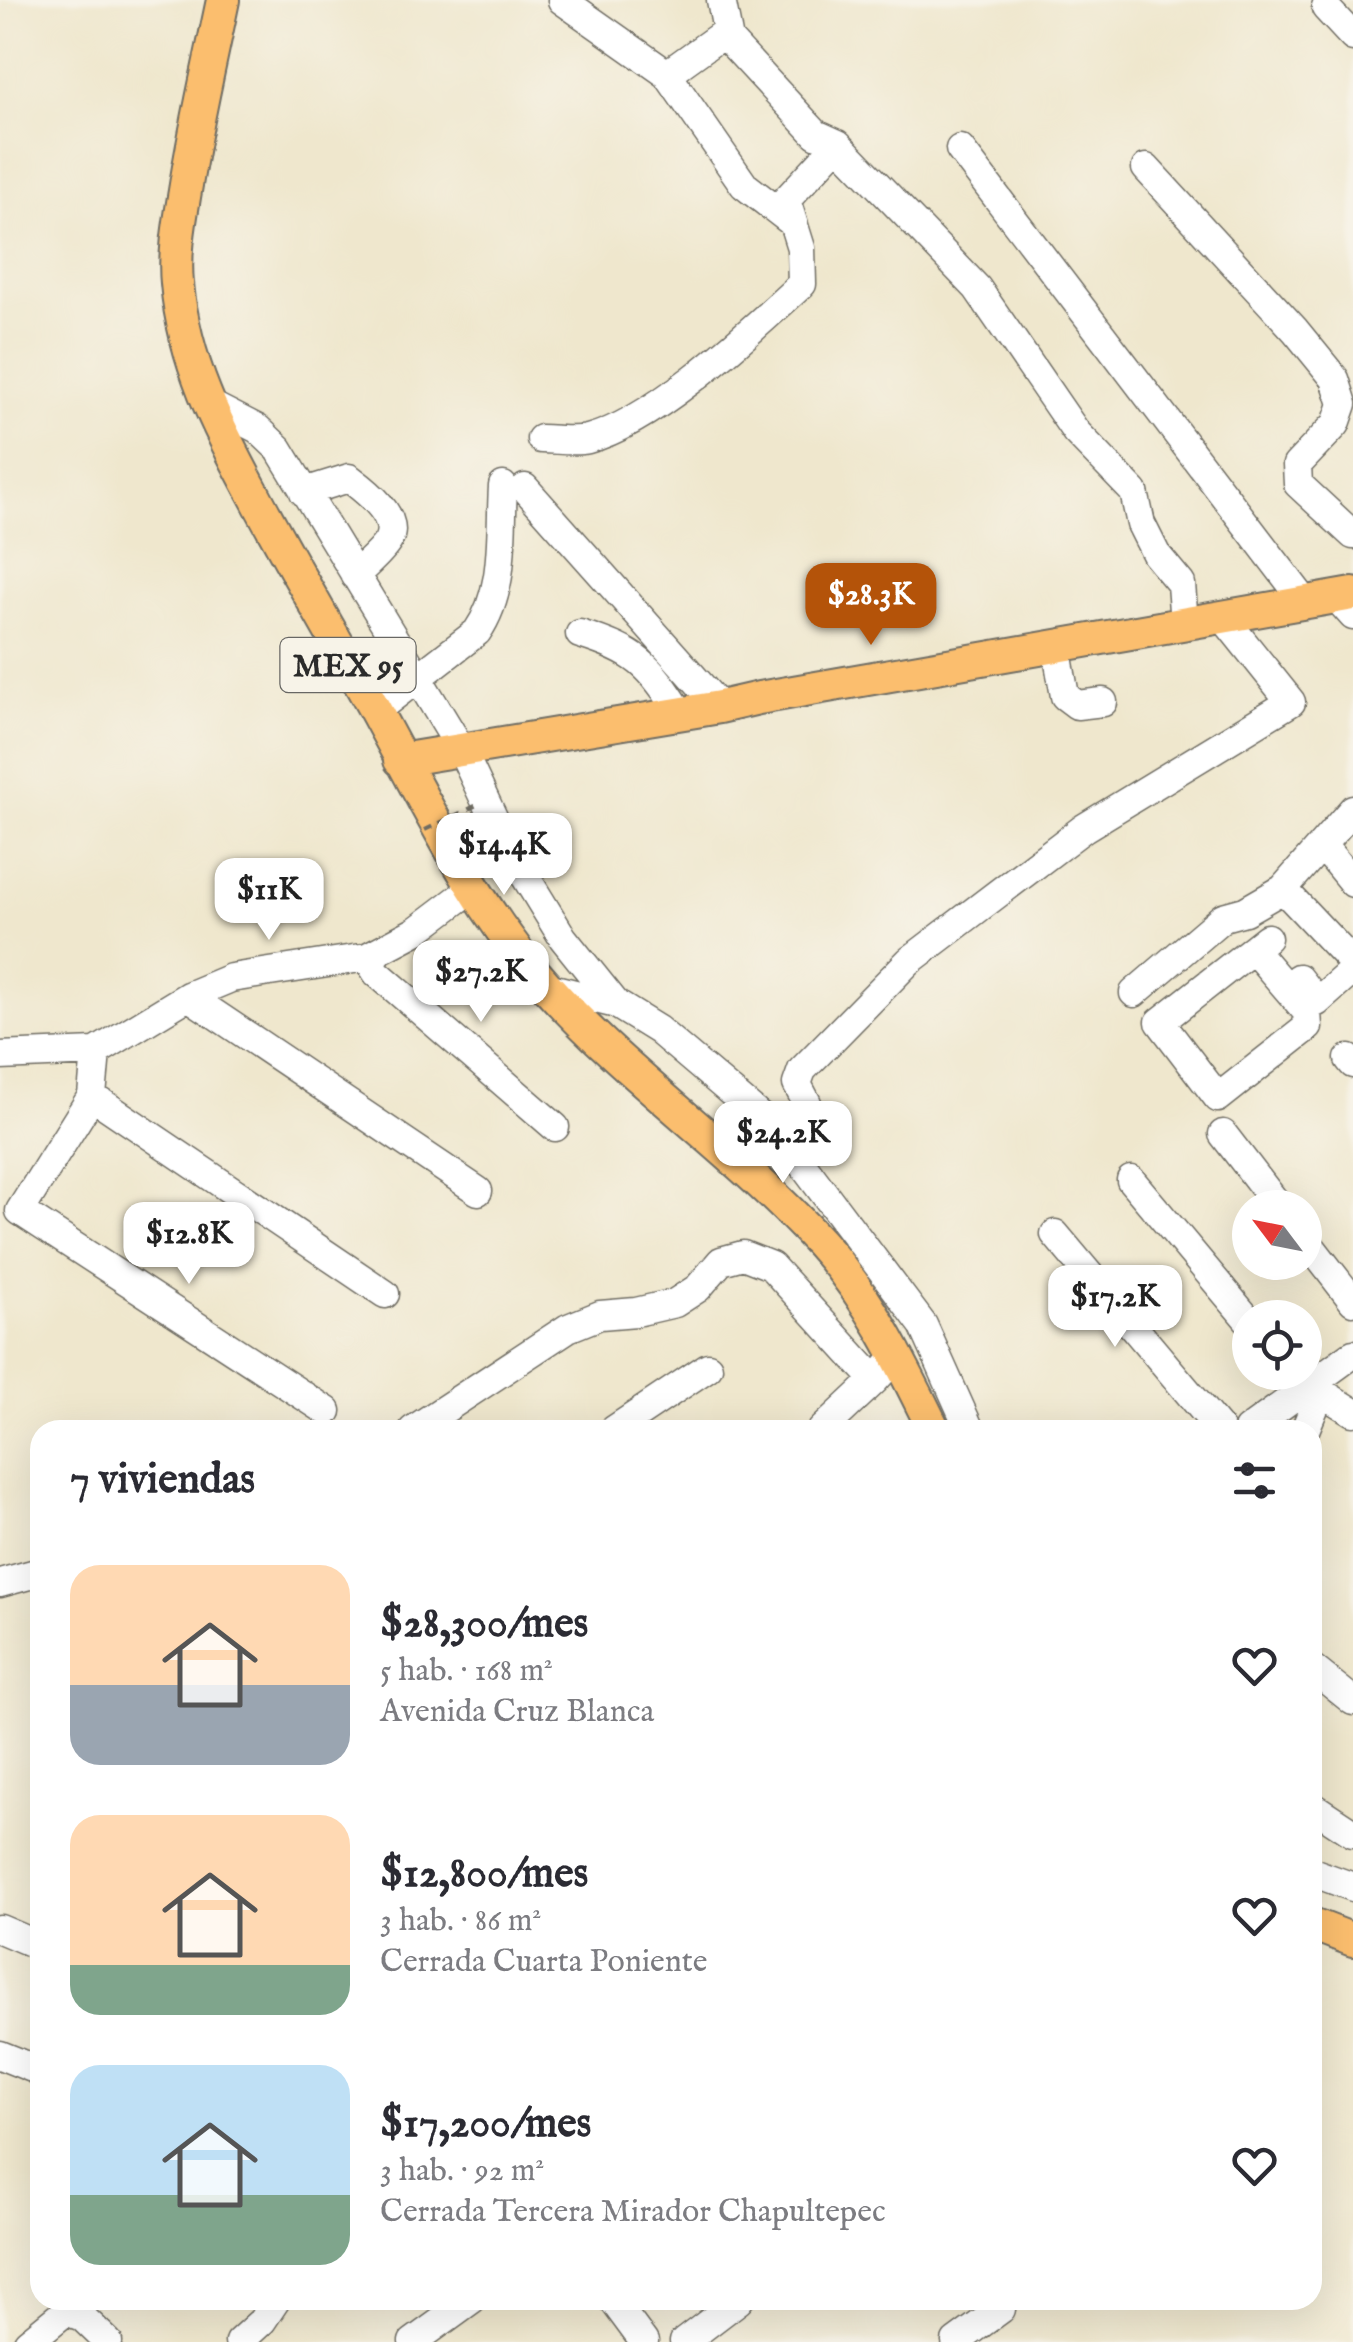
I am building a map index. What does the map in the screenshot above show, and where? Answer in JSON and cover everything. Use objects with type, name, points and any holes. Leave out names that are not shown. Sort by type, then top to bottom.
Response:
[{"type":"main road","name":"MEX 95","points":[[224,0],[190,164],[176,278],[188,350],[209,404],[306,593],[495,922],[547,988],[592,1034],[769,1190],[822,1245],[862,1295],[896,1349],[929,1420]]},
{"type":"main road","points":[[400,760],[720,708],[1222,617],[1337,602]]},
{"type":"main road","points":[[1322,1928],[1353,1940]]},
{"type":"street","points":[[562,0],[667,74],[744,185],[793,223]]},
{"type":"street","points":[[722,0],[729,40],[816,134],[838,144],[978,288],[1076,432],[1134,492],[1141,524],[1156,554],[1180,584],[1184,624]]},
{"type":"street","points":[[1326,8],[1353,37]]},
{"type":"street","points":[[667,74],[728,31]]},
{"type":"street","points":[[541,439],[584,440],[629,423],[736,343],[802,284],[801,248],[786,200],[838,144]]},
{"type":"street","points":[[960,149],[1337,602]]},
{"type":"street","points":[[1146,168],[1335,379],[1348,404],[1336,424],[1297,465],[1298,484],[1353,536]]},
{"type":"street","points":[[209,404],[258,430],[279,449],[461,748],[506,845],[563,938],[616,1004]]},
{"type":"street","points":[[304,492],[348,478],[374,497],[390,525],[389,539],[355,576]]},
{"type":"street","points":[[376,711],[477,632],[487,617],[496,595],[514,487],[720,708]]},
{"type":"street","points":[[778,1132],[804,1112],[807,1102],[797,1084],[802,1070],[909,961],[1084,828],[1291,702],[1222,617]]},
{"type":"street","points":[[580,634],[635,656],[656,673],[682,714]]},
{"type":"street","points":[[1056,646],[1064,696],[1076,705],[1102,702]]},
{"type":"street","points":[[1134,993],[1223,917],[1246,911],[1283,889],[1353,809]]},
{"type":"street","points":[[1322,844],[1353,884]]},
{"type":"street","points":[[0,1056],[96,1052],[188,996],[231,978],[367,956],[416,931],[474,886]]},
{"type":"street","points":[[1260,944],[1317,1002],[1353,967],[1283,889]]},
{"type":"street","points":[[1246,911],[1260,944],[1306,1012],[1308,1027],[1218,1098],[1160,1022],[1260,944]]},
{"type":"street","points":[[367,956],[377,973],[555,1127]]},
{"type":"street","points":[[547,988],[616,1004],[658,1030],[778,1132],[923,1325],[966,1420]]},
{"type":"street","points":[[188,996],[478,1191]]},
{"type":"street","points":[[96,1052],[92,1096],[20,1211],[327,1411]]},
{"type":"street","points":[[92,1096],[385,1294]]},
{"type":"street","points":[[1223,1134],[1266,1190]]},
{"type":"street","points":[[1131,1180],[1232,1301]]},
{"type":"street","points":[[1054,1234],[1212,1420]]},
{"type":"street","points":[[427,1420],[568,1328],[600,1314],[636,1312],[675,1303],[698,1288],[721,1261],[744,1255],[772,1266],[875,1380]]},
{"type":"street","points":[[1322,1261],[1353,1301]]},
{"type":"street","points":[[833,1420],[893,1360],[896,1349]]},
{"type":"street","points":[[1322,1373],[1353,1354]]},
{"type":"street","points":[[629,1420],[708,1367]]},
{"type":"street","points":[[1260,1420],[1298,1390]]},
{"type":"street","points":[[1306,1420],[1308,1390]]},
{"type":"street","points":[[1320,1390],[1353,1412]]},
{"type":"street","points":[[0,1582],[30,1574]]},
{"type":"street","points":[[1322,1676],[1353,1702]]},
{"type":"street","points":[[1322,1812],[1353,1832]]},
{"type":"street","points":[[1322,1876],[1353,1887]]},
{"type":"street","points":[[0,1929],[30,1942]]},
{"type":"street","points":[[0,2055],[30,2067]]},
{"type":"street","points":[[413,2342],[457,2310]]},
{"type":"street","points":[[620,2310],[644,2342]]},
{"type":"street","points":[[684,2342],[726,2310]]},
{"type":"street","points":[[956,2342],[1000,2310]]},
{"type":"street","points":[[28,2342],[66,2311],[82,2317],[108,2342]]},
{"type":"street","points":[[239,2342],[272,2321]]},
{"type":"path","points":[[425,830],[477,805]]}]
